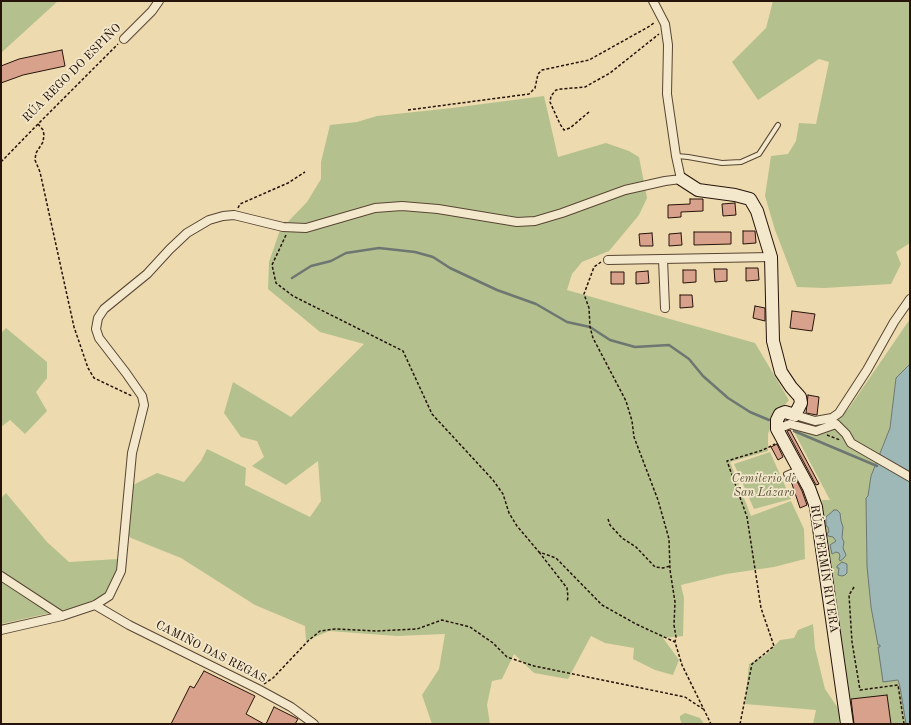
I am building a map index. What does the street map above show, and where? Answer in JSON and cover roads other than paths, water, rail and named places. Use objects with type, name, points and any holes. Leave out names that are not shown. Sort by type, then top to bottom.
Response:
[{"type":"street","name":"RÚA REGO DO ESPIÑO","points":[[124,39],[152,11],[159,1]]},
{"type":"street","points":[[653,1],[665,24],[668,45],[667,94],[681,179]]},
{"type":"street","points":[[1,630],[62,616],[95,605],[109,596],[121,571],[132,453],[144,405],[142,396],[99,338],[96,329],[98,318],[104,310],[147,274],[187,233],[209,220],[223,216],[234,215],[283,227],[306,228],[375,208],[402,206],[438,209],[517,222],[535,221],[562,213],[625,190],[664,181],[681,179],[698,190],[735,195],[750,199],[757,211],[771,257],[773,341],[781,372],[800,397],[801,403],[795,415]]},
{"type":"street","points":[[608,260],[771,257]]},
{"type":"street","points":[[663,260],[665,308]]},
{"type":"street","points":[[910,298],[894,322],[867,370],[839,413],[832,418],[815,420],[785,412],[780,414],[777,420],[777,429],[790,424],[816,431],[836,424],[846,434],[851,443],[910,478]]},
{"type":"street","name":"RÚA FERMÍN RIVERA","points":[[777,429],[809,488],[816,507],[847,724]]},
{"type":"street","points":[[1,576],[62,616]]},
{"type":"street","name":"CAMIÑO DAS REGAS","points":[[95,605],[129,625],[258,689],[291,708],[314,724]]},
{"type":"lane","points":[[676,156],[722,163],[741,162],[759,154],[778,125]]},
{"type":"lane","points":[[786,474],[799,469]]},
{"type":"water","points":[[910,364],[910,724],[906,724],[898,680],[883,682],[878,647],[880,647],[880,645],[878,645],[871,607],[867,566],[866,498],[868,496],[871,476],[890,428],[896,378]]},
{"type":"water","points":[[834,510],[837,510],[840,513],[843,527],[843,548],[846,555],[840,561],[839,553],[836,552],[832,554],[830,545],[836,541],[833,537],[828,536],[828,527],[826,526],[826,517]]},
{"type":"water","points":[[842,562],[847,564],[847,573],[842,576],[838,575],[839,568],[837,568],[837,566]]},
{"type":"waterway","points":[[292,278],[311,266],[331,261],[346,253],[379,248],[415,252],[433,257],[450,268],[497,290],[536,304],[567,322],[590,327],[610,340],[635,347],[669,345],[689,359],[703,376],[728,398],[750,412],[769,420]]},
{"type":"waterway","points":[[794,431],[877,466]]},
{"type":"park label","name":"Cemiterio de San Lázaro","points":[[764,486]]}]
